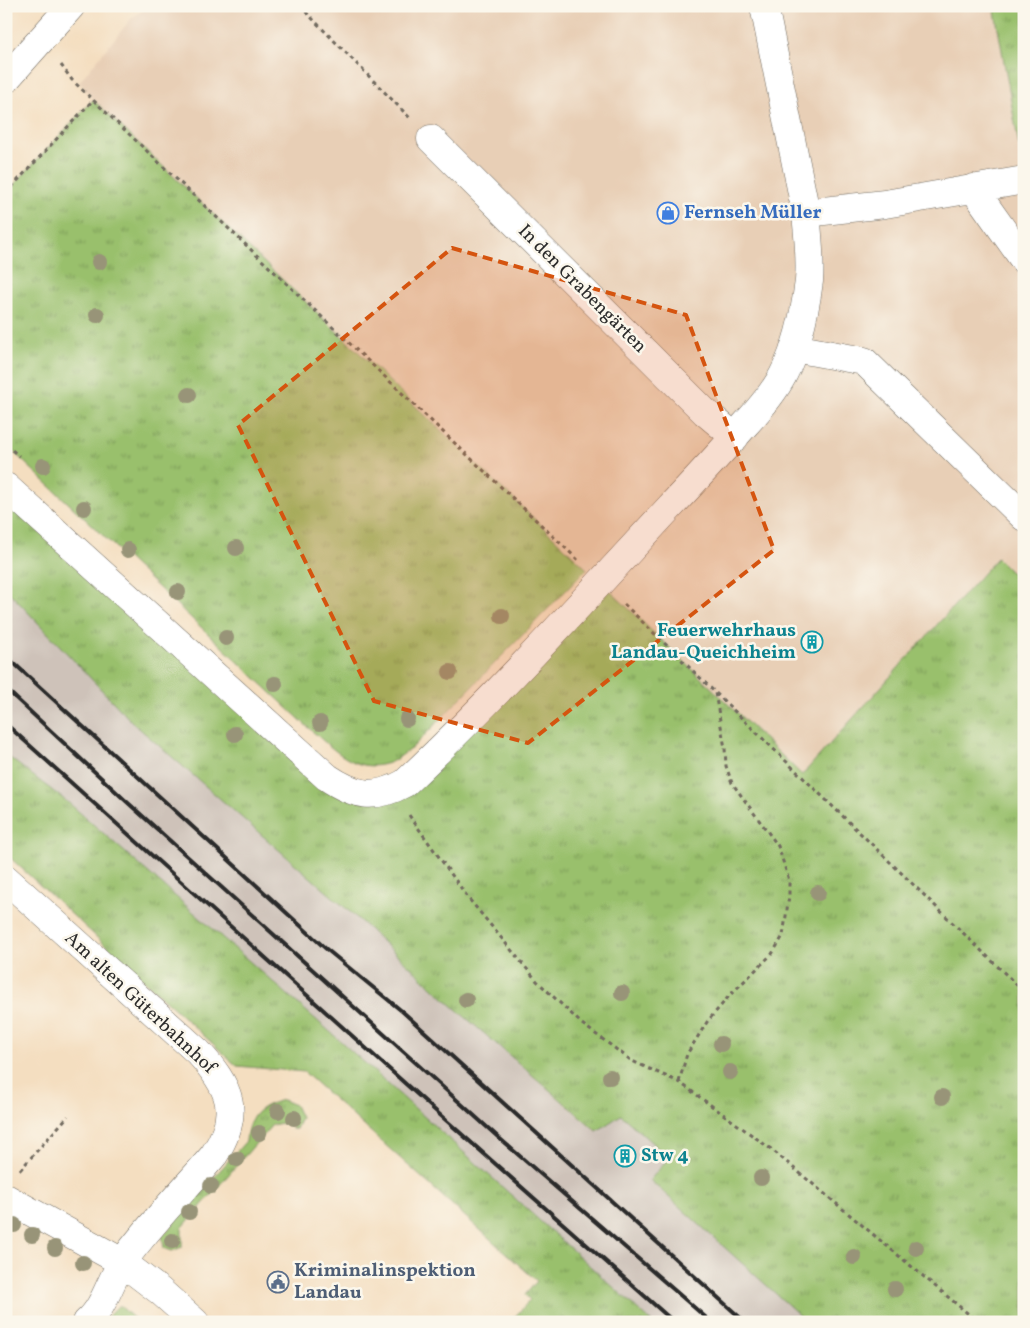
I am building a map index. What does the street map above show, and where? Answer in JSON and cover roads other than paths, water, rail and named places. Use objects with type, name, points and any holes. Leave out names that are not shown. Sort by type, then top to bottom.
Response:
[{"type":"street","points":[[6,79],[71,6]]},
{"type":"street","points":[[6,488],[327,777],[351,791],[382,793],[392,791],[405,783],[453,738],[601,582],[762,406],[783,376],[794,348],[809,280],[809,245],[806,213],[764,6]]},
{"type":"street","name":"In den Grabengärten","points":[[431,139],[705,412],[735,436]]},
{"type":"street","points":[[806,213],[885,204],[1024,180]]},
{"type":"street","points":[[973,188],[1024,260]]},
{"type":"street","points":[[794,348],[864,361],[1024,517]]},
{"type":"street","name":"Am alten Güterbahnhof","points":[[6,879],[198,1052],[216,1071],[224,1084],[228,1097],[230,1114],[227,1130],[222,1142],[214,1154],[122,1262],[108,1291],[87,1322]]},
{"type":"street","points":[[6,1198],[122,1262],[160,1291],[195,1322]]},
{"type":"railway","points":[[6,656],[325,948],[403,1012],[745,1322]]},
{"type":"railway","points":[[6,689],[126,801],[499,1138],[711,1322]]},
{"type":"railway","points":[[6,724],[439,1114],[674,1322]]},
{"type":"place","name":"Fernseh Müller","points":[[668,213]]},
{"type":"place","name":"Feuerwehrhaus Landau-Queichheim","points":[[812,642]]},
{"type":"place","name":"Stw 4","points":[[625,1156]]},
{"type":"place","name":"Kriminalinspektion Landau","points":[[278,1282]]}]
